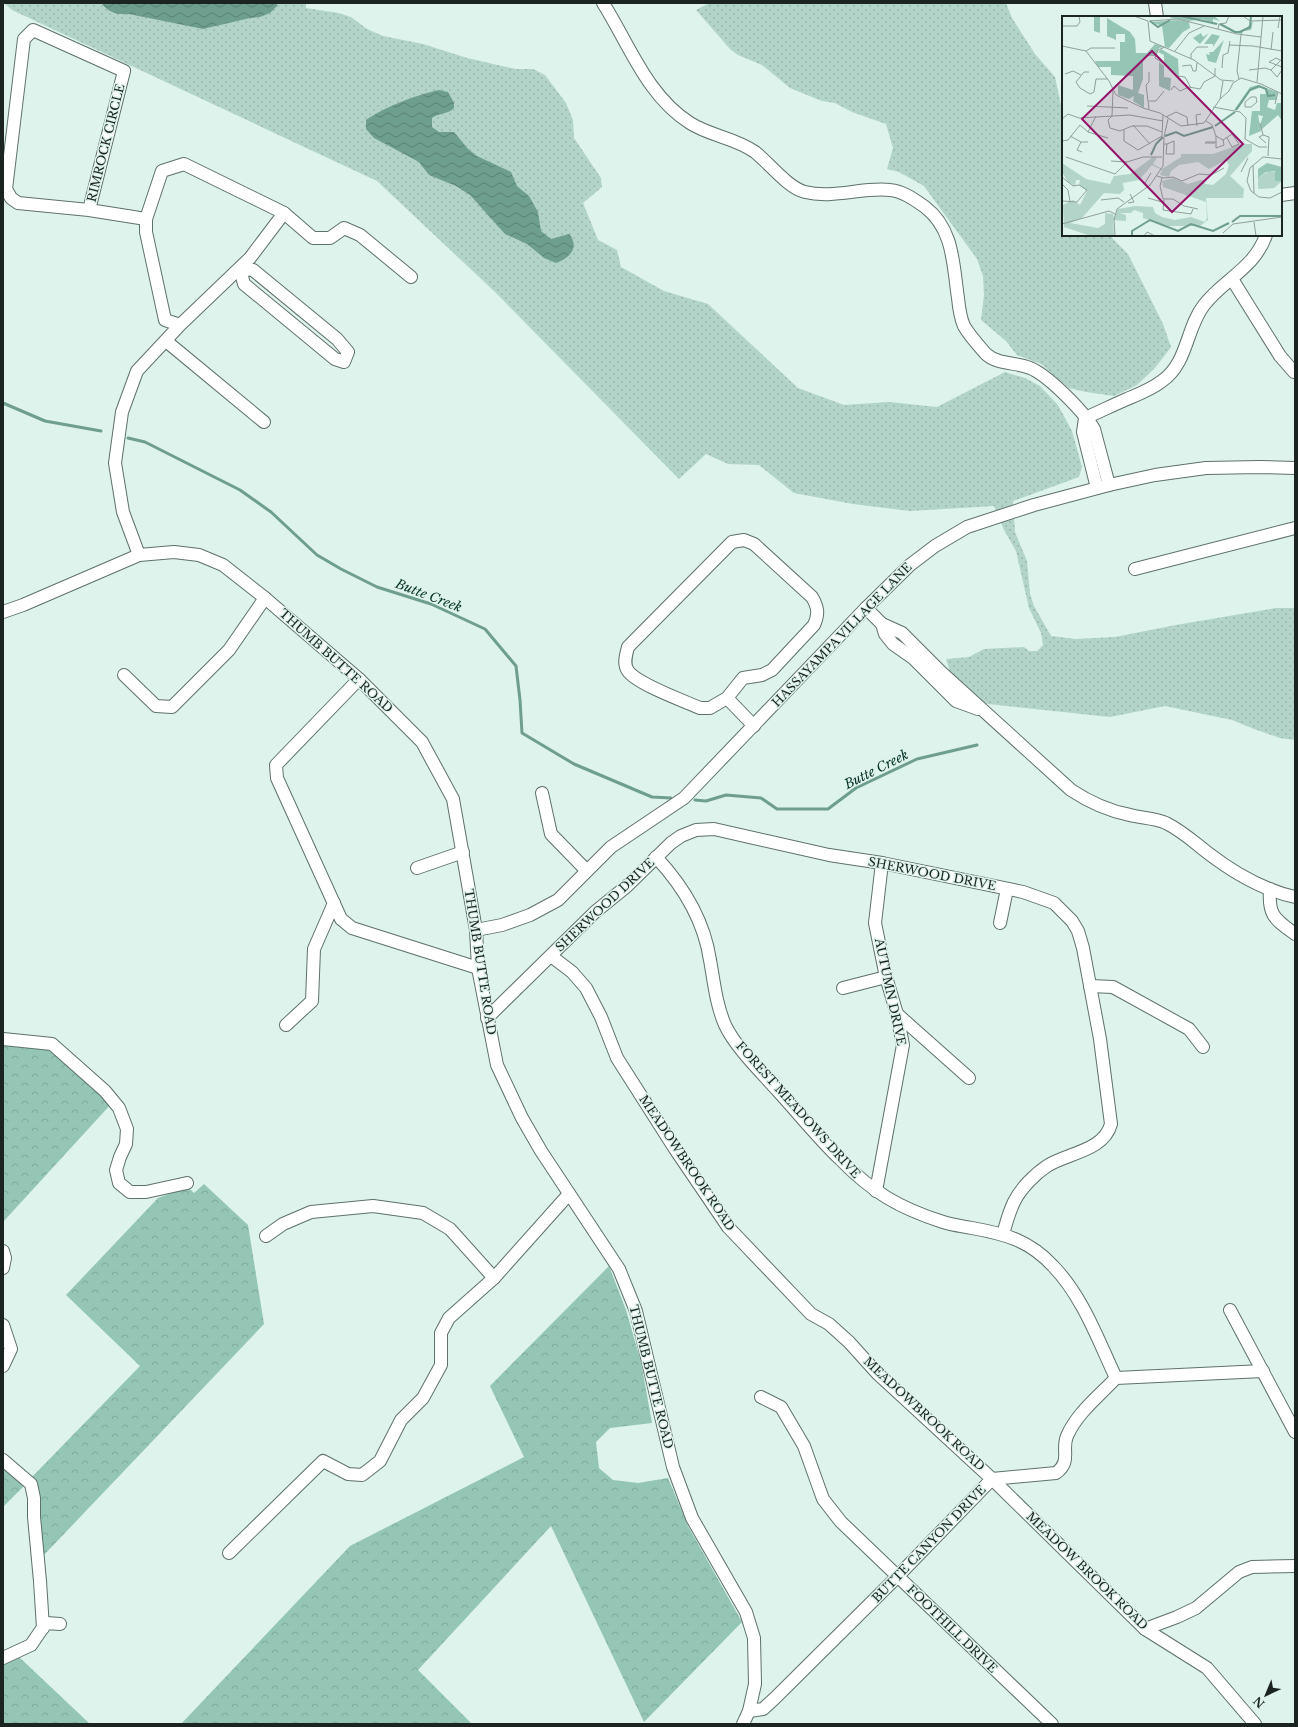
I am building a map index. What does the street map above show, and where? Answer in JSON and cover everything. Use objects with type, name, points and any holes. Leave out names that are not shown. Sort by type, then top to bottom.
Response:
[{"type":"street","points":[[602,3],[656,92],[671,109],[690,124],[753,151],[784,179],[803,192],[820,194],[891,190],[910,196],[927,208],[939,221],[947,235],[952,249],[960,315],[965,327],[988,355],[998,360],[1029,367],[1039,373],[1056,386],[1085,418],[1094,429],[1090,441],[1103,487]]},
{"type":"street","points":[[1155,3],[1157,16]]},
{"type":"street","name":"RIMROCK CIRCLE","points":[[90,210],[124,71],[33,30],[24,39],[6,189],[11,198],[18,203],[90,210],[146,219]]},
{"type":"street","points":[[180,325],[165,320],[146,232],[146,219],[162,171],[184,164],[284,213],[313,238],[330,238],[344,228],[360,235],[411,277]]},
{"type":"street","points":[[1282,195],[1295,193]]},
{"type":"street","points":[[139,555],[123,512],[115,463],[122,412],[137,371],[180,325],[240,269],[284,213]]},
{"type":"street","points":[[1085,418],[1143,392],[1163,381],[1176,367],[1182,356],[1194,322],[1204,305],[1246,267],[1261,248],[1266,236]]},
{"type":"street","points":[[240,269],[254,270],[337,340],[348,352],[344,362],[335,359],[244,284],[240,269]]},
{"type":"street","points":[[1232,279],[1280,356],[1294,372]]},
{"type":"street","points":[[166,341],[264,422]]},
{"type":"street","name":"HASSAYAMPA VILLAGE LANE","points":[[476,930],[502,925],[530,915],[558,900],[586,870],[611,847],[684,798],[866,608],[910,565],[935,546],[967,527],[1016,510],[1155,475],[1206,468],[1295,468]]},
{"type":"street","points":[[1135,569],[1295,528]]},
{"type":"street","points":[[744,540],[754,544],[812,597],[817,606],[818,616],[814,625],[772,670],[762,675],[743,678],[727,698],[710,708],[700,708],[636,679],[628,670],[625,658],[628,647],[732,542],[744,540]]},
{"type":"street","name":"THUMB BUTTE ROAD","points":[[3,612],[23,605],[139,555],[174,552],[199,555],[223,565],[265,598],[359,679],[422,742],[453,799],[476,930],[478,968],[497,1065],[522,1118],[541,1151],[618,1269],[636,1311],[675,1474],[692,1518],[746,1612],[754,1638],[755,1684],[749,1711],[743,1724]]},
{"type":"street","points":[[124,675],[156,706],[172,707],[229,650],[265,598]]},
{"type":"street","points":[[866,608],[882,624],[885,634],[893,644],[913,658],[928,666],[956,701],[985,712],[1071,790],[1082,797],[1115,812],[1164,822],[1190,838],[1207,853],[1236,873],[1270,889],[1295,897]]},
{"type":"street","points":[[359,679],[276,765],[277,778],[341,919],[352,928],[478,968]]},
{"type":"street","points":[[727,698],[754,726]]},
{"type":"street","points":[[542,793],[551,834],[586,870]]},
{"type":"street","name":"SHERWOOD DRIVE","points":[[487,1018],[595,912],[627,886],[656,857],[681,836],[696,830],[714,829],[829,855],[882,863],[1007,888],[1054,903],[1072,921],[1078,931],[1083,948],[1101,1047],[1111,1124],[1109,1131],[1097,1144],[1047,1166],[1025,1185],[1014,1202],[1003,1234]]},
{"type":"street","points":[[417,868],[463,852]]},
{"type":"street","name":"FOREST MEADOWS DRIVE","points":[[656,857],[671,872],[688,896],[700,922],[710,959],[713,984],[726,1025],[746,1054],[839,1158],[865,1183],[888,1200],[944,1223],[1013,1237],[1033,1249],[1053,1265],[1068,1283],[1088,1319],[1116,1378]]},
{"type":"street","name":"AUTUMN DRIVE","points":[[876,1191],[903,1045],[897,1014],[886,977],[875,923],[882,863]]},
{"type":"street","points":[[1000,923],[1007,888]]},
{"type":"street","points":[[1270,889],[1270,910],[1278,922],[1295,934]]},
{"type":"street","points":[[286,1025],[312,1001],[314,949],[334,903]]},
{"type":"street","name":"MEADOWBROOK ROAD","points":[[551,956],[572,972],[586,988],[601,1017],[617,1058],[675,1149],[728,1227],[811,1314],[829,1324],[849,1342],[877,1373],[992,1479]]},
{"type":"street","points":[[843,988],[886,977]]},
{"type":"street","points":[[1090,986],[1113,987],[1190,1029],[1203,1048]]},
{"type":"street","points":[[897,1014],[969,1078]]},
{"type":"street","points":[[3,1040],[52,1044],[105,1091],[119,1108],[127,1129],[126,1144],[116,1170],[119,1183],[130,1192],[146,1192],[187,1183]]},
{"type":"street","points":[[228,1553],[323,1461],[348,1474],[362,1476],[380,1461],[401,1420],[423,1398],[441,1366],[441,1333],[449,1318],[494,1278],[569,1194]]},
{"type":"street","points":[[266,1236],[283,1224],[311,1212],[373,1206],[423,1213],[450,1230],[494,1278]]},
{"type":"street","points":[[3,1251],[5,1258],[3,1268]]},
{"type":"street","points":[[1230,1310],[1295,1432]]},
{"type":"street","points":[[3,1325],[11,1349],[3,1366]]},
{"type":"street","points":[[1116,1378],[1263,1371]]},
{"type":"street","name":"BUTTE CANYON DRIVE","points":[[749,1711],[763,1709],[897,1577],[992,1479],[1056,1473],[1062,1469],[1065,1462],[1066,1437],[1077,1420],[1116,1378]]},
{"type":"street","name":"FOOTHILL DRIVE","points":[[761,1397],[781,1407],[804,1446],[823,1499],[841,1522],[1052,1724]]},
{"type":"street","points":[[3,1460],[31,1484],[34,1498],[42,1628]]},
{"type":"street","name":"MEADOW BROOK ROAD","points":[[992,1479],[1145,1629],[1207,1668],[1255,1724]]},
{"type":"street","points":[[1145,1629],[1196,1608],[1239,1572],[1252,1567],[1295,1566]]},
{"type":"street","points":[[3,1658],[31,1645],[46,1623],[60,1624]]},
{"type":"shaded area","points":[[4,3],[306,3],[306,8],[338,13],[351,17],[367,29],[383,36],[423,44],[467,58],[502,66],[516,69],[533,69],[545,75],[566,103],[573,120],[574,138],[601,178],[602,187],[583,203],[598,240],[617,250],[621,267],[664,291],[708,304],[798,388],[844,405],[889,402],[937,407],[1005,372],[1025,378],[1040,386],[1058,405],[1072,431],[1082,467],[1079,477],[1013,501],[1015,532],[1027,561],[1030,594],[1034,606],[1051,636],[1076,639],[1115,637],[1276,608],[1295,608],[1295,740],[1280,738],[1232,720],[1165,706],[1110,717],[979,703],[953,681],[946,659],[969,657],[984,649],[1024,647],[1029,651],[1037,651],[1043,645],[1041,633],[1029,608],[1016,551],[1004,530],[994,506],[910,511],[853,504],[794,493],[759,465],[728,464],[706,454],[679,479],[494,291],[377,181],[12,10]]},
{"type":"shaded area","points":[[709,3],[1006,3],[1012,18],[1035,54],[1055,77],[1062,110],[1062,236],[1110,236],[1128,254],[1163,324],[1171,347],[1155,368],[1137,385],[1114,396],[1069,388],[1041,364],[1017,355],[1006,341],[981,320],[984,295],[983,276],[977,259],[924,186],[899,172],[887,169],[893,148],[886,124],[852,112],[835,103],[822,101],[790,88],[762,65],[738,55],[730,49],[696,10]]},
{"type":"green space","points":[[3,1046],[51,1048],[112,1103],[3,1222]]},
{"type":"green space","points":[[204,1184],[248,1225],[264,1324],[43,1556],[39,1501],[32,1477],[140,1366],[66,1295],[158,1198],[188,1187],[194,1193]]},
{"type":"green space","points":[[609,1266],[626,1310],[641,1362],[652,1423],[610,1428],[596,1442],[599,1468],[613,1480],[638,1483],[668,1478],[688,1526],[742,1622],[644,1722],[551,1526],[418,1670],[472,1724],[181,1724],[350,1546],[524,1457],[490,1386]]},
{"type":"green space","points":[[3,1467],[25,1485],[3,1507]]},
{"type":"green space","points":[[18,1656],[90,1724],[3,1724],[3,1665]]},
{"type":"water","points":[[102,3],[277,3],[277,6],[270,13],[260,17],[203,29],[129,14],[117,14],[107,9]]},
{"type":"water","points":[[439,90],[448,92],[454,103],[454,108],[432,118],[432,127],[439,132],[454,132],[468,149],[477,156],[511,172],[517,186],[529,196],[538,212],[541,231],[551,239],[569,234],[572,239],[574,243],[572,252],[561,261],[556,263],[544,258],[527,244],[505,234],[470,195],[456,186],[429,175],[419,162],[374,138],[366,129],[366,120],[391,106],[411,98]]},
{"type":"waterway","name":"Butte Creek","points":[[3,403],[45,421],[101,431]]},
{"type":"waterway","name":"Butte Creek","points":[[128,438],[145,442],[240,490],[271,512],[317,555],[341,569],[377,587],[431,604],[485,629],[516,666],[522,733],[574,764],[652,797],[671,798]]},
{"type":"waterway","name":"Butte Creek","points":[[695,800],[706,801],[726,795],[761,798],[777,809],[828,809],[856,788],[917,759],[977,745]]}]
